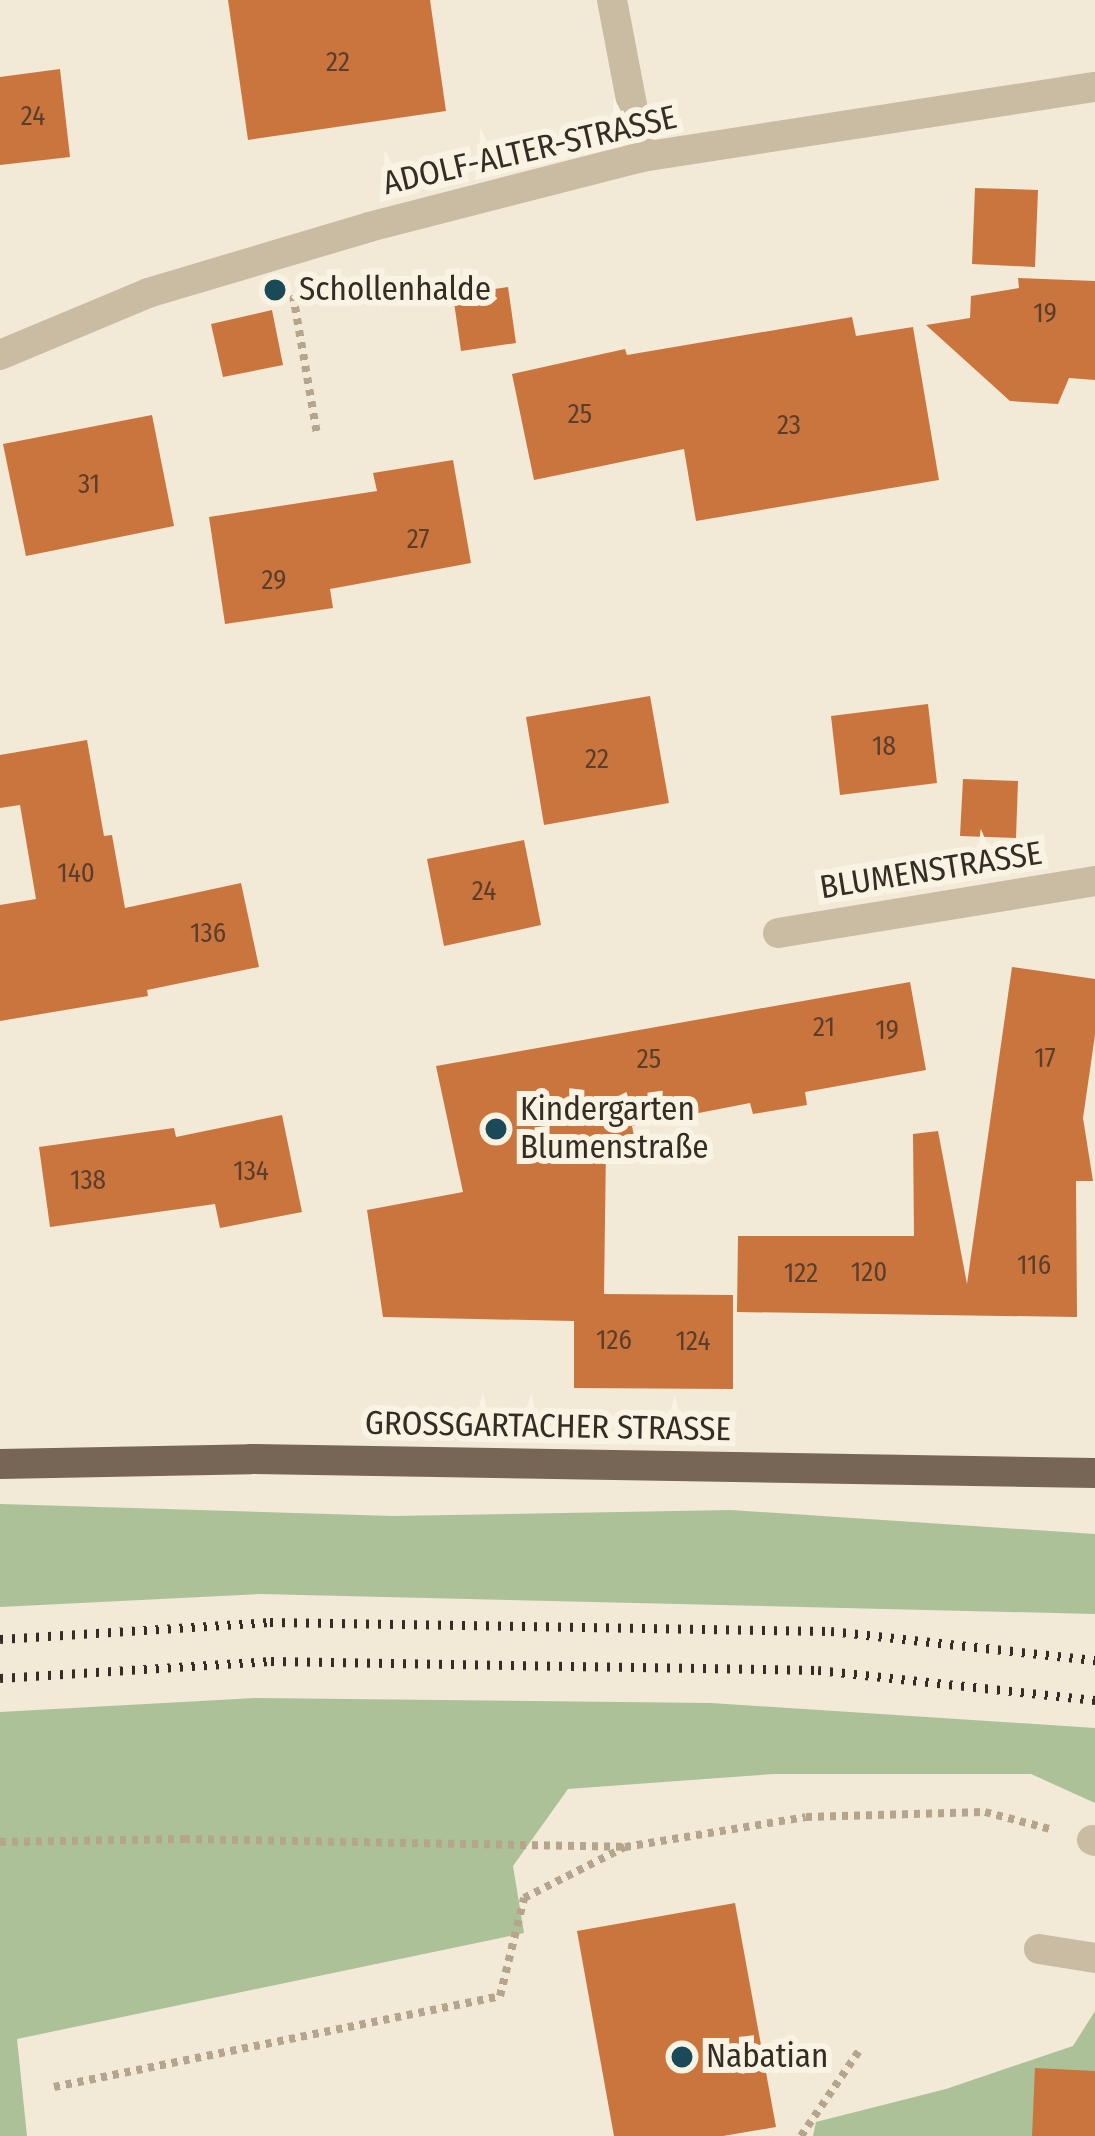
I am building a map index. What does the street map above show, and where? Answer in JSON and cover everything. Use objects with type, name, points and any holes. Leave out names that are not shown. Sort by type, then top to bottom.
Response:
[{"type":"main road","name":"GROSSGARTACHER STRASSE","points":[[0,1464],[251,1459],[1095,1472]]},
{"type":"street","points":[[611,0],[641,157]]},
{"type":"street","name":"ADOLF-ALTER-STRASSE","points":[[0,355],[148,293],[641,157],[1095,87]]},
{"type":"street","name":"BLUMENSTRASSE","points":[[778,933],[1095,881]]},
{"type":"street","points":[[1039,1949],[1095,1958]]},
{"type":"path","points":[[285,252],[317,434]]},
{"type":"path","points":[[0,1842],[184,1839],[625,1847],[806,1817],[985,1812],[1094,1840]]},
{"type":"path","points":[[54,2087],[500,1996],[524,1898],[625,1847]]},
{"type":"path","points":[[801,2136],[861,2048]]},
{"type":"green space","points":[[0,1504],[393,1516],[731,1510],[1095,1534],[1095,1614],[260,1594],[0,1607]]},
{"type":"green space","points":[[255,1698],[711,1703],[1095,1728],[1095,1803],[1031,1774],[773,1774],[568,1789],[513,1866],[524,1933],[17,2039],[27,2136],[0,2136],[0,1712]]},
{"type":"green space","points":[[1095,2011],[1095,2136],[813,2136],[816,2122],[946,2089],[1073,2046]]},
{"type":"building","points":[[228,0],[430,0],[446,111],[248,140]]},
{"type":"building","points":[[60,69],[70,157],[0,165],[0,77]]},
{"type":"building","points":[[975,188],[1038,190],[1035,267],[972,264]]},
{"type":"building","points":[[1018,278],[1095,281],[1095,380],[1069,378],[1058,404],[1010,401],[926,325],[970,318],[971,296],[1019,288]]},
{"type":"building","points":[[508,287],[516,343],[461,351],[453,295]]},
{"type":"building","points":[[272,310],[283,365],[223,377],[211,324]]},
{"type":"building","points":[[852,317],[856,336],[913,327],[939,480],[696,521],[684,449],[534,480],[512,374],[625,349],[627,355]]},
{"type":"building","points":[[152,415],[174,526],[26,556],[3,444]]},
{"type":"building","points":[[453,460],[471,563],[330,589],[333,608],[225,624],[209,517],[377,491],[373,473]]},
{"type":"building","points":[[650,696],[669,803],[544,825],[526,717]]},
{"type":"building","points":[[928,704],[937,783],[840,795],[831,716]]},
{"type":"building","points":[[87,740],[104,836],[112,835],[125,908],[241,883],[259,967],[147,990],[148,996],[0,1021],[0,905],[36,899],[20,805],[0,808],[0,755]]},
{"type":"building","points":[[963,779],[1018,781],[1016,838],[960,836]]},
{"type":"building","points":[[524,840],[541,925],[444,946],[427,859]]},
{"type":"building","points":[[1012,967],[1095,979],[1095,1035],[1083,1118],[1093,1181],[1076,1181],[1077,1317],[737,1312],[738,1236],[914,1236],[913,1134],[938,1131],[967,1284]]},
{"type":"building","points":[[910,982],[926,1070],[805,1092],[807,1105],[753,1114],[750,1103],[632,1126],[635,1142],[606,1147],[604,1294],[733,1295],[733,1389],[574,1388],[574,1321],[383,1317],[367,1210],[463,1192],[436,1066]]},
{"type":"building","points":[[282,1115],[302,1212],[220,1228],[215,1204],[50,1227],[39,1147],[174,1128],[176,1137]]},
{"type":"building","points":[[735,1903],[776,2127],[723,2136],[614,2136],[577,1931]]},
{"type":"building","points":[[1035,2068],[1095,2071],[1095,2136],[1032,2136]]},
{"type":"railway","points":[[0,1639],[270,1622],[831,1631],[1095,1660]]},
{"type":"railway","points":[[0,1678],[271,1661],[818,1670],[1095,1700]]},
{"type":"place","name":"Schollenhalde","points":[[275,290]]},
{"type":"place","name":"Kindergarten Blumenstraße","points":[[496,1129]]},
{"type":"place","name":"Nabatian","points":[[682,2057]]}]
